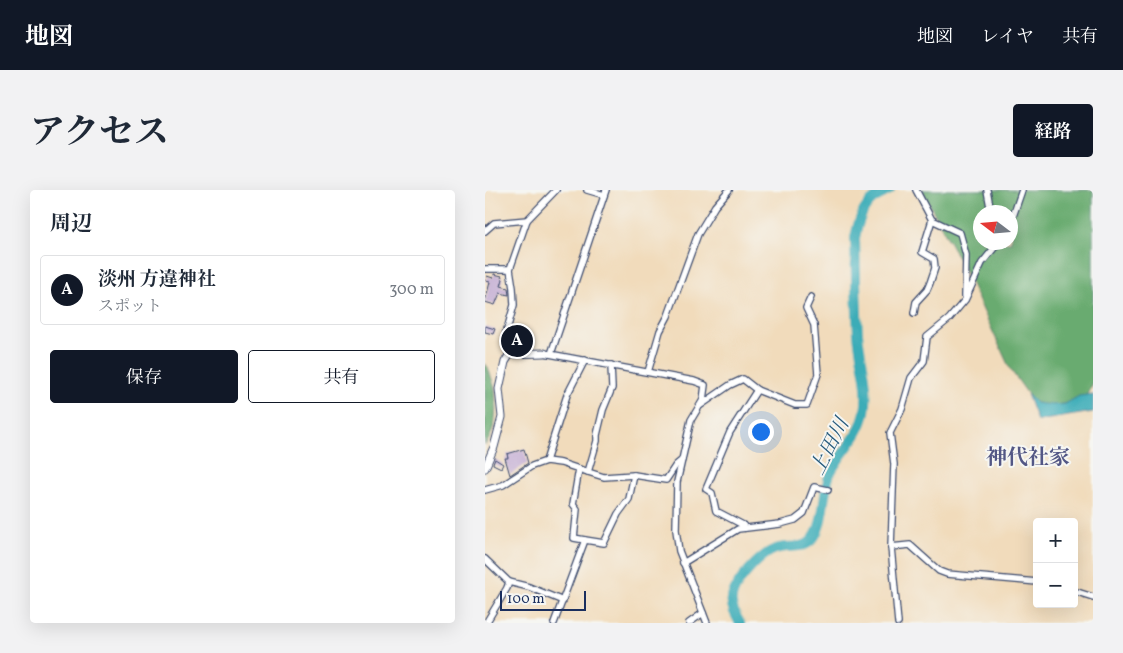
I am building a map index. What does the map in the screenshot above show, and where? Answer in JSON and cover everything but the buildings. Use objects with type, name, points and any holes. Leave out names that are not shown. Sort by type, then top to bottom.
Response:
[{"type":"street","points":[[485,468],[494,448],[502,417],[499,389],[505,362],[510,354],[506,333],[514,305],[510,269],[527,220],[556,190]]},
{"type":"street","points":[[547,353],[605,193],[587,190]]},
{"type":"street","points":[[648,372],[661,331],[699,234],[715,206],[729,190]]},
{"type":"street","points":[[916,190],[932,220],[960,233],[966,255],[965,300]]},
{"type":"street","points":[[987,190],[990,205]]},
{"type":"street","points":[[1017,205],[1022,190]]},
{"type":"street","points":[[485,231],[495,223],[527,220]]},
{"type":"street","points":[[914,313],[916,302],[927,290],[935,268],[934,259],[922,252],[932,220]]},
{"type":"street","points":[[898,623],[891,547],[894,464],[889,433],[902,409],[911,378],[923,362],[927,337],[949,319],[965,300],[982,263],[993,250]]},
{"type":"street","points":[[485,269],[510,269]]},
{"type":"street","points":[[699,406],[743,379],[757,390],[795,405],[807,406],[818,374],[814,325],[805,308],[811,297]]},
{"type":"street","points":[[506,333],[521,338],[526,353]]},
{"type":"street","points":[[510,354],[547,353],[694,381],[705,385],[703,400],[691,420],[677,482],[676,530],[679,551],[707,623]]},
{"type":"street","points":[[546,462],[567,395],[585,360]]},
{"type":"street","points":[[588,472],[597,442],[603,410],[612,388],[611,365]]},
{"type":"street","points":[[745,528],[743,525],[716,511],[712,493],[706,488],[730,432],[757,390]]},
{"type":"street","points":[[485,490],[503,485],[533,466],[546,462],[561,463],[604,476],[635,474],[666,480],[676,465],[682,460]]},
{"type":"street","points":[[579,469],[573,504],[577,509],[574,538],[604,543],[618,514],[629,499],[635,474]]},
{"type":"street","points":[[683,563],[738,529],[780,524],[795,520],[803,512],[814,487],[828,490]]},
{"type":"street","points":[[554,623],[585,540]]},
{"type":"street","points":[[891,547],[910,545],[939,571],[947,574],[1033,582]]},
{"type":"street","points":[[485,559],[509,582],[529,587],[563,601]]},
{"type":"street","points":[[486,623],[509,582]]},
{"type":"street","points":[[1078,591],[1093,597]]},
{"type":"street","points":[[689,623],[703,613]]},
{"type":"green space","points":[[922,190],[1093,190],[1093,383],[1086,396],[1064,404],[1043,405],[1032,400],[1010,369],[965,271]]},
{"type":"green space","points":[[485,364],[488,367],[494,385],[496,404],[494,426],[485,445]]},
{"type":"water","points":[[1027,394],[1036,403],[1052,405],[1065,404],[1079,396],[1093,394],[1093,412],[1037,421]]},
{"type":"waterway","name":"上田川","points":[[740,623],[732,604],[734,592],[738,585],[749,569],[763,556],[782,547],[805,545],[814,537],[820,523],[830,474],[859,430],[865,412],[866,392],[858,333],[855,238],[859,221],[867,206],[875,198],[890,190]]},
{"type":"place","name":"淡州 方違神社","points":[[517,341]]},
{"type":"district","name":"神代社家","points":[[1028,457]]}]
